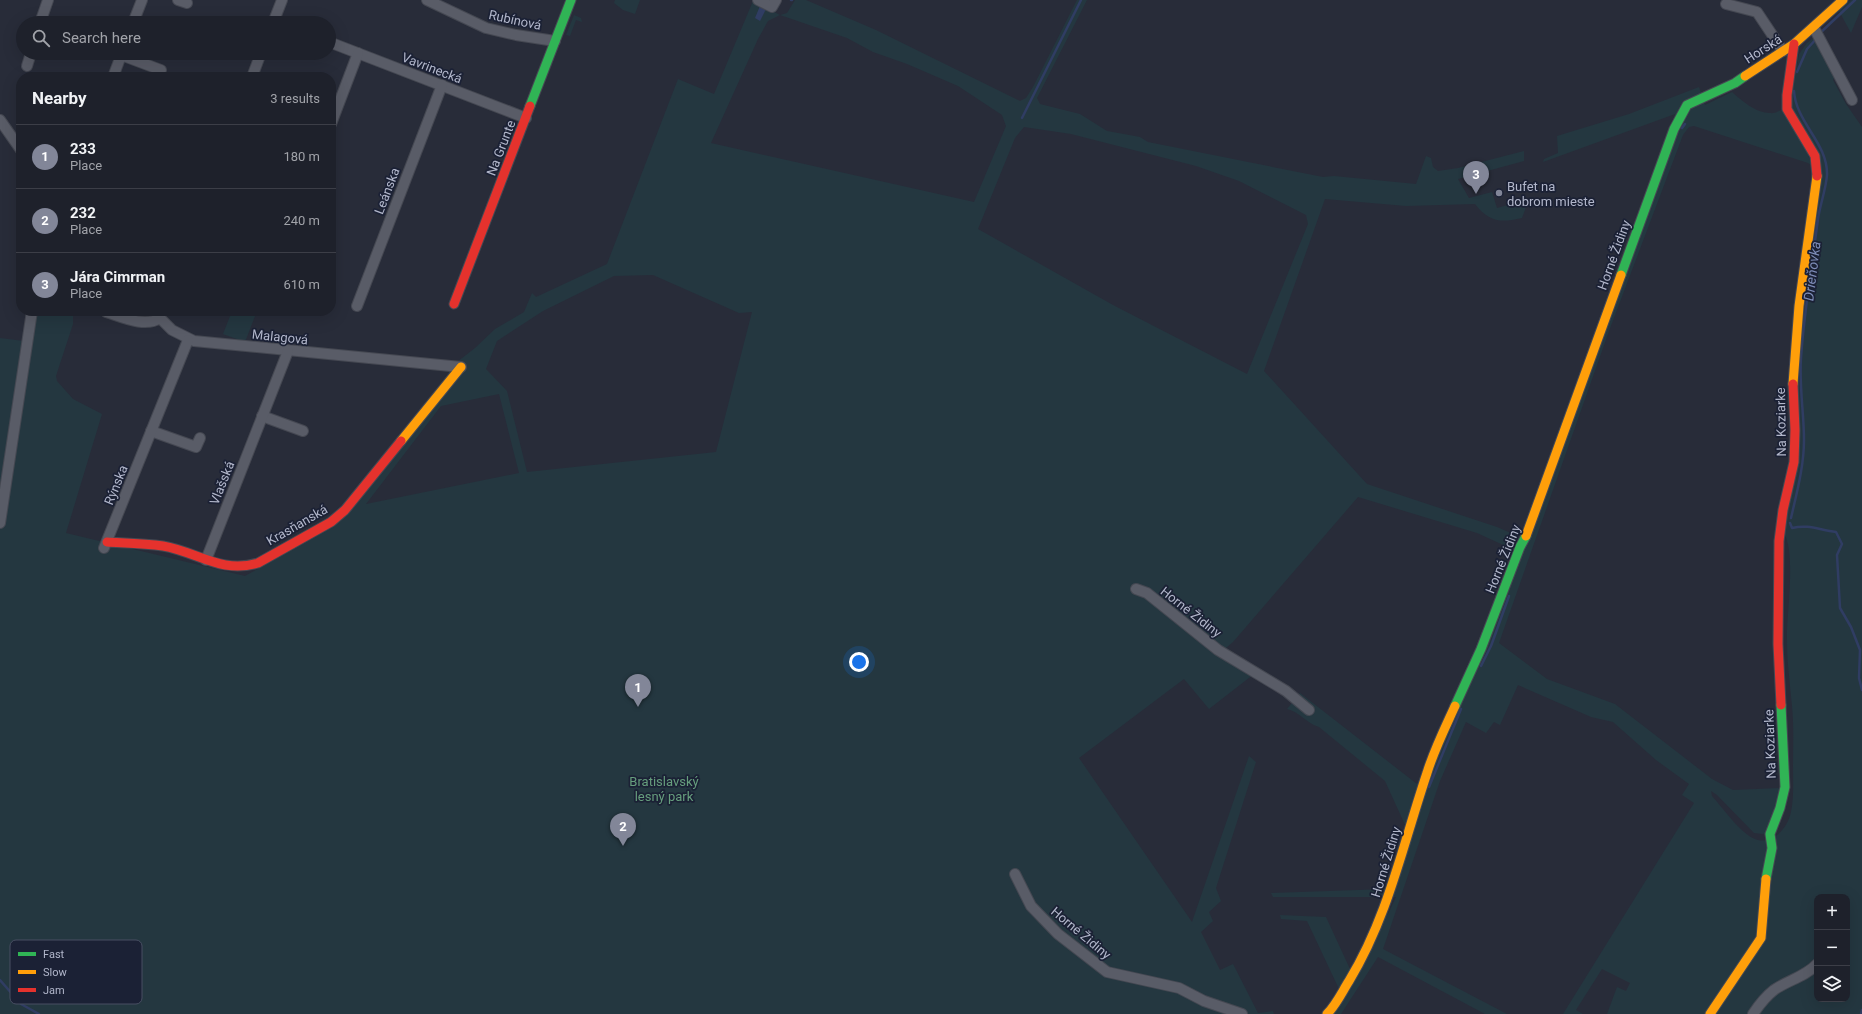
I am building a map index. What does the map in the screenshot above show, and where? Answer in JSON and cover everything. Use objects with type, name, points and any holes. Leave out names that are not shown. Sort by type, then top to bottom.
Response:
[{"type":"street","points":[[42,16],[48,0]]},
{"type":"street","points":[[136,16],[142,0]]},
{"type":"street","points":[[277,16],[282,0]]},
{"type":"street","name":"Rubínová","points":[[427,0],[486,28],[516,35],[555,41]]},
{"type":"street","name":"Na Grunte","points":[[454,304],[571,0]]},
{"type":"street","points":[[758,0],[774,4]]},
{"type":"street","name":"Horská","points":[[1687,105],[1735,82],[1794,44],[1814,28],[1843,0]]},
{"type":"street","points":[[1726,4],[1757,12],[1783,51]]},
{"type":"street","points":[[1814,28],[1852,100]]},
{"type":"street","name":"Na Koziarke","points":[[1710,1014],[1761,938],[1767,871],[1772,848],[1770,834],[1780,808],[1785,787],[1778,636],[1779,541],[1783,510],[1794,462],[1795,430],[1792,397],[1794,359],[1799,306],[1818,171],[1815,156],[1787,109],[1787,95],[1794,44]]},
{"type":"street","name":"Vavrinecká","points":[[336,45],[526,118]]},
{"type":"street","points":[[336,111],[358,53]]},
{"type":"street","points":[[27,66],[29,60]]},
{"type":"street","points":[[115,72],[120,60]]},
{"type":"street","points":[[137,60],[161,70]]},
{"type":"street","points":[[254,72],[258,60]]},
{"type":"street","name":"Leánska","points":[[357,306],[442,85]]},
{"type":"street","name":"Horné Židiny","points":[[1327,1014],[1332,1009],[1354,973],[1384,911],[1422,785],[1454,708],[1487,636],[1520,548],[1529,531],[1666,147],[1687,105]]},
{"type":"street","points":[[0,120],[16,143]]},
{"type":"street","points":[[0,523],[31,316]]},
{"type":"street","name":"Malagová","points":[[118,316],[130,320],[153,321],[159,316]]},
{"type":"street","name":"Malagová","points":[[162,316],[172,330],[188,340],[461,367]]},
{"type":"street","name":"Rýnska","points":[[106,545],[188,340]]},
{"type":"street","name":"Vlašská","points":[[206,560],[288,351]]},
{"type":"street","name":"Krasňanská","points":[[106,545],[164,546],[232,568],[245,568],[258,563],[336,518],[349,506],[461,367]]},
{"type":"street","points":[[262,416],[302,431]]},
{"type":"street","points":[[151,431],[196,447],[200,438]]},
{"type":"street","name":"Horné Židiny","points":[[1136,589],[1147,593],[1218,650],[1286,691],[1309,710]]},
{"type":"street","name":"Horné Židiny","points":[[1015,874],[1031,906],[1058,934],[1107,972],[1179,988],[1204,1001],[1242,1014]]},
{"type":"street","points":[[1753,1014],[1765,997],[1806,973],[1815,966]]},
{"type":"green space","points":[[615,0],[640,0],[635,14],[623,10],[614,3]]},
{"type":"green space","name":"Bratislavský lesný park","points":[[795,0],[806,0],[876,30],[1020,101],[1026,98],[1033,87],[1077,0],[1087,0],[1037,98],[1040,104],[1080,114],[1107,131],[1140,137],[1148,142],[1323,177],[1334,176],[1416,184],[1426,156],[1431,158],[1433,167],[1438,171],[1458,168],[1524,151],[1524,161],[1458,179],[1469,198],[1492,192],[1497,208],[1529,199],[1522,218],[1501,221],[1496,220],[1490,218],[1475,204],[1406,206],[1325,199],[1264,371],[1367,484],[1497,527],[1520,537],[1675,114],[1543,162],[1544,159],[1558,153],[1557,136],[1629,114],[1699,87],[1705,105],[1732,92],[1745,103],[1760,111],[1772,113],[1785,108],[1804,144],[1812,166],[1808,163],[1694,126],[1689,127],[1683,135],[1609,331],[1499,643],[1547,679],[1615,704],[1712,779],[1733,790],[1781,788],[1768,832],[1763,834],[1754,833],[1717,795],[1711,791],[1712,796],[1738,826],[1749,836],[1761,841],[1773,838],[1783,829],[1789,818],[1793,801],[1793,721],[1787,640],[1790,568],[1787,541],[1783,532],[1797,368],[1821,184],[1790,108],[1799,54],[1807,43],[1816,36],[1836,75],[1833,80],[1846,104],[1862,127],[1862,1014],[1607,1014],[1617,987],[1626,991],[1630,983],[1602,969],[1576,1010],[1583,1014],[1563,1014],[1694,803],[1682,795],[1689,784],[1656,760],[1613,722],[1591,717],[1518,685],[1500,725],[1494,722],[1486,733],[1466,722],[1440,781],[1383,949],[1507,1014],[1485,1014],[1378,957],[1341,1014],[1320,1014],[1330,1006],[1339,989],[1307,921],[1281,919],[1280,915],[1326,917],[1350,969],[1389,912],[1396,897],[1273,897],[1271,893],[1387,889],[1406,827],[1385,781],[1319,727],[1310,723],[1292,710],[1287,709],[1300,693],[1417,784],[1497,597],[1513,552],[1512,549],[1477,533],[1358,497],[1233,642],[1220,653],[1254,674],[1209,709],[1184,679],[1079,758],[1192,922],[1249,756],[1256,762],[1216,888],[1221,901],[1209,912],[1213,921],[1201,932],[1220,970],[1233,964],[1258,1013],[1273,1011],[1274,1014],[0,1014],[0,338],[24,341],[34,316],[73,316],[73,324],[56,376],[57,381],[73,399],[102,414],[66,533],[245,576],[335,526],[457,362],[475,348],[495,329],[524,312],[532,293],[536,297],[607,264],[678,79],[714,94],[753,1],[780,15],[787,13]],"holes":[[[780,15],[847,38],[873,52],[907,64],[958,86],[1002,115],[1006,126],[974,202],[711,143],[758,39],[768,21]],[[1024,127],[1071,134],[1196,166],[1239,181],[1306,215],[1308,224],[1247,374],[1113,305],[978,229],[1015,138]],[[653,275],[739,313],[752,312],[716,452],[527,472],[507,391],[486,369],[497,341],[543,311],[614,276]],[[499,394],[519,473],[366,504],[441,406]]]},
{"type":"green space","points":[[1851,0],[1862,0],[1862,7],[1851,33],[1839,11]]},
{"type":"green space","points":[[574,15],[581,18],[582,22],[576,20],[570,36],[566,35]]},
{"type":"green space","points":[[230,316],[255,316],[245,342],[223,334]]},
{"type":"water","points":[[760,6],[766,9],[760,21],[755,18]]},
{"type":"waterway","points":[[1022,118],[1081,0]]},
{"type":"waterway","name":"Drieňovka","points":[[1819,34],[1855,0]]},
{"type":"waterway","name":"Drieňovka","points":[[1797,72],[1807,49],[1817,38]]},
{"type":"waterway","name":"Drieňovka","points":[[1791,518],[1800,479],[1804,450],[1801,389],[1802,341],[1818,219],[1827,175],[1823,153],[1800,113],[1794,91]]},
{"type":"waterway","points":[[1682,128],[1685,124]]},
{"type":"waterway","name":"Drieňovka","points":[[1790,523],[1792,528],[1809,527],[1836,532],[1842,544],[1837,555],[1840,608],[1851,627],[1860,650],[1859,678],[1862,690]]},
{"type":"waterway","points":[[1481,666],[1491,646],[1509,596]]},
{"type":"waterway","points":[[1429,787],[1461,709]]},
{"type":"waterway","points":[[0,980],[10,991]]},
{"type":"waterway","points":[[21,1004],[39,1014]]},
{"type":"waterway","name":"Drieňovka","points":[[1861,1014],[1862,1010]]},
{"type":"traffic: fast","points":[[530,106],[571,0]]},
{"type":"traffic: fast","points":[[1621,275],[1674,129],[1687,105],[1735,83],[1745,76]]},
{"type":"traffic: fast","points":[[1455,706],[1481,649],[1520,547],[1526,536]]},
{"type":"traffic: fast","points":[[1766,879],[1772,848],[1770,834],[1780,808],[1785,787],[1781,705]]},
{"type":"traffic: slow","points":[[1745,76],[1794,44],[1843,0]]},
{"type":"traffic: slow","points":[[1793,384],[1799,306],[1817,176]]},
{"type":"traffic: slow","points":[[1526,536],[1621,275]]},
{"type":"traffic: slow","points":[[401,441],[461,367]]},
{"type":"traffic: slow","points":[[1327,1014],[1336,1003],[1363,957],[1374,931],[1394,880],[1430,764],[1455,706]]},
{"type":"traffic: slow","points":[[1710,1014],[1761,938],[1766,879]]},
{"type":"traffic: jam","points":[[1794,44],[1787,95],[1787,109],[1815,156],[1817,176]]},
{"type":"traffic: jam","points":[[454,304],[530,106]]},
{"type":"traffic: jam","points":[[1781,705],[1778,644],[1779,541],[1783,510],[1794,462],[1795,430],[1793,384]]},
{"type":"traffic: jam","points":[[107,542],[163,546],[210,561],[232,566],[245,566],[258,563],[331,522],[345,510],[401,441]]},
{"type":"place","name":"Bufet na dobrom mieste","points":[[1499,193]]},
{"type":"place","name":"Jára Cimrman","points":[[1476,194]]},
{"type":"place","name":"233","points":[[638,707]]},
{"type":"place","name":"232","points":[[623,846]]}]
